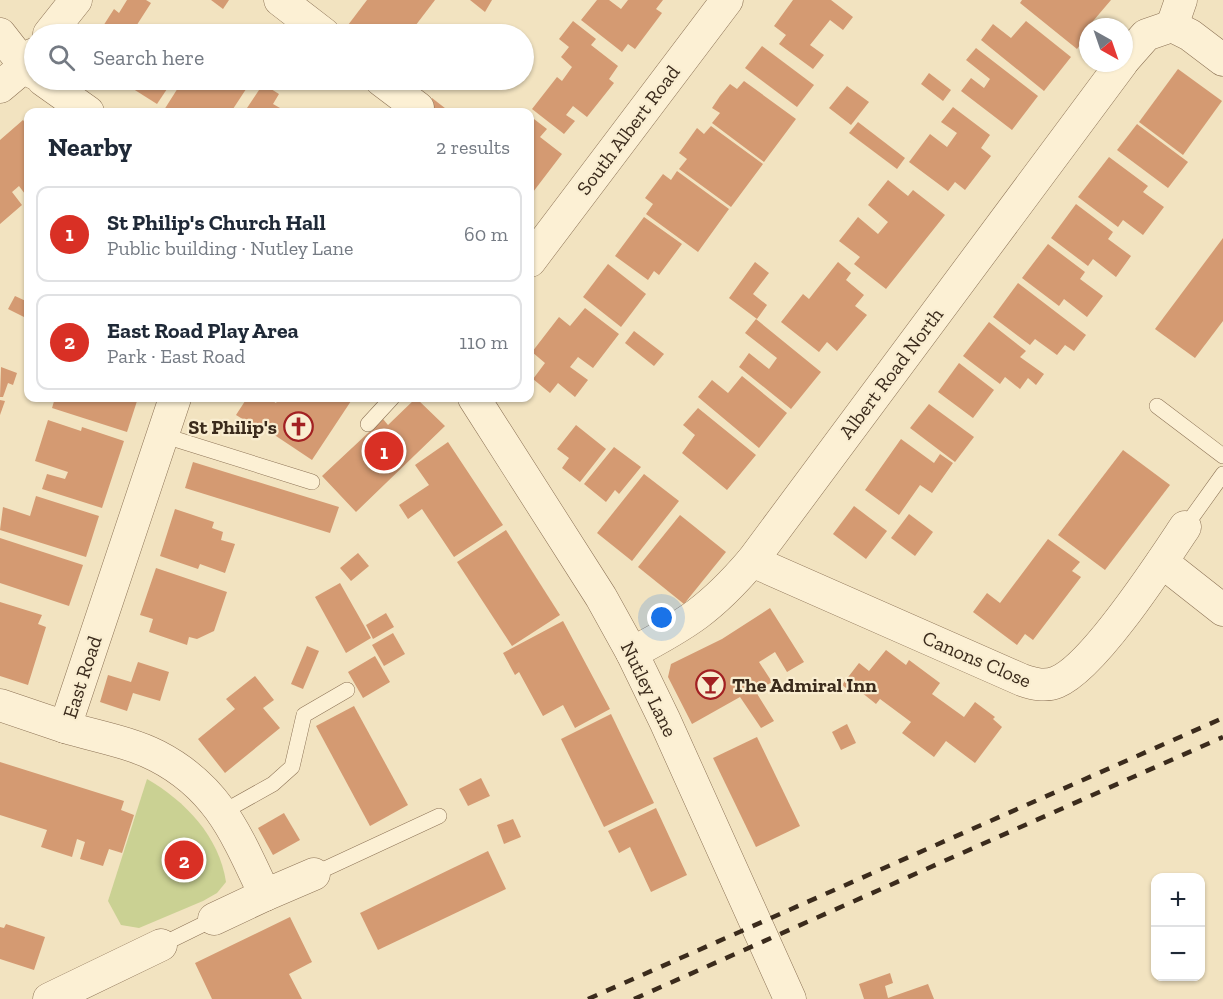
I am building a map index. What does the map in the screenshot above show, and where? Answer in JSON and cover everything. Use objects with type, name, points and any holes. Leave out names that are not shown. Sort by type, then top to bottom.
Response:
[{"type":"street","points":[[57,24],[76,0]]},
{"type":"street","name":"South Albert Road","points":[[534,256],[727,0]]},
{"type":"street","points":[[290,3],[313,24]]},
{"type":"street","name":"Albert Road North","points":[[1133,50],[1146,35],[1177,13],[1191,34],[1223,60]]},
{"type":"street","points":[[0,87],[24,60]]},
{"type":"street","name":"Albert Road North","points":[[632,653],[688,623],[707,610],[752,561],[1116,72]]},
{"type":"street","points":[[62,90],[83,108]]},
{"type":"street","points":[[394,90],[418,108]]},
{"type":"street","name":"East Road","points":[[174,402],[65,727],[155,755],[182,771],[204,789],[233,826],[265,895]]},
{"type":"street","name":"Nutley Lane","points":[[477,402],[601,597],[632,653],[670,731],[790,999]]},
{"type":"street","name":"Canons Close","points":[[752,561],[1011,676],[1040,685],[1056,683],[1086,663],[1162,562],[1185,527]]},
{"type":"street","points":[[1162,562],[1223,609]]},
{"type":"street","points":[[0,705],[65,727]]},
{"type":"street","points":[[214,919],[314,874]]},
{"type":"street","points":[[50,999],[161,945]]},
{"type":"lane","points":[[368,423],[388,402]]},
{"type":"lane","points":[[1157,406],[1223,456]]},
{"type":"lane","points":[[162,435],[312,482]]},
{"type":"lane","points":[[1185,527],[1223,474]]},
{"type":"lane","points":[[223,812],[273,784],[292,767],[304,715],[347,690]]},
{"type":"lane","points":[[314,874],[440,816]]},
{"type":"lane","points":[[161,945],[214,919]]},
{"type":"green space","points":[[147,779],[187,809],[208,835],[222,865],[226,882],[217,893],[203,901],[139,928],[121,925],[108,901]]},
{"type":"building","points":[[127,0],[146,0],[151,3],[137,24],[104,24],[114,9],[119,13]]},
{"type":"building","points":[[211,0],[229,0],[223,9]]},
{"type":"building","points":[[367,0],[435,0],[417,24],[349,24]]},
{"type":"building","points":[[470,0],[492,0],[485,12]]},
{"type":"building","points":[[597,0],[609,0],[621,9],[628,0],[663,0],[656,9],[662,13],[635,49],[628,44],[622,52],[581,20]]},
{"type":"building","points":[[793,0],[831,0],[853,17],[843,30],[830,20],[810,45],[824,55],[813,69],[779,44],[786,35],[774,26]]},
{"type":"building","points":[[1022,0],[1111,0],[1096,18],[1079,18],[1079,46],[1077,49],[1020,3]]},
{"type":"building","points":[[573,21],[596,39],[591,45],[618,66],[609,79],[614,83],[587,117],[573,106],[566,115],[575,121],[564,134],[533,108],[557,77],[562,81],[572,67],[561,57],[569,47],[559,39]]},
{"type":"building","points":[[1026,21],[1071,57],[1044,91],[981,40],[993,24],[1011,38]]},
{"type":"building","points":[[762,46],[814,85],[797,107],[745,68]]},
{"type":"building","points":[[976,48],[1038,96],[1012,130],[961,91],[971,78],[984,88],[990,79],[966,60]]},
{"type":"building","points":[[1178,69],[1222,101],[1183,155],[1139,122]]},
{"type":"building","points":[[929,73],[951,90],[943,101],[921,84]]},
{"type":"building","points":[[744,81],[796,119],[764,162],[712,123],[720,113],[712,108],[720,96],[730,84],[737,89]]},
{"type":"building","points":[[847,86],[869,102],[851,125],[829,108]]},
{"type":"building","points":[[135,90],[166,90],[157,104]]},
{"type":"building","points":[[177,90],[245,90],[234,108],[165,108]]},
{"type":"building","points":[[259,90],[273,90],[279,94],[273,104],[280,108],[247,108]]},
{"type":"building","points":[[432,98],[445,108],[424,108]]},
{"type":"building","points":[[953,107],[990,135],[981,148],[991,156],[965,190],[955,182],[948,191],[909,162],[930,134],[947,147],[957,133],[941,122]]},
{"type":"building","points":[[534,119],[547,129],[540,137],[562,154],[534,191]]},
{"type":"building","points":[[23,120],[24,193],[19,186],[12,192],[22,205],[0,224],[0,140]]},
{"type":"building","points":[[858,122],[905,158],[897,169],[849,133]]},
{"type":"building","points":[[1137,124],[1188,162],[1168,188],[1117,150]]},
{"type":"building","points":[[711,126],[763,164],[731,207],[679,169],[687,159],[679,153],[697,128],[704,134]]},
{"type":"building","points":[[1109,157],[1148,186],[1143,192],[1164,207],[1143,235],[1123,220],[1118,227],[1078,197]]},
{"type":"building","points":[[677,171],[729,209],[698,252],[646,214],[653,204],[645,198],[663,174],[671,180]]},
{"type":"building","points":[[888,180],[908,196],[913,190],[945,215],[886,289],[854,264],[860,257],[839,241],[858,217],[878,234],[888,222],[868,205]]},
{"type":"building","points":[[1076,204],[1113,232],[1108,239],[1131,256],[1116,277],[1093,259],[1088,266],[1051,238]]},
{"type":"building","points":[[644,217],[682,244],[659,275],[654,271],[648,280],[615,256]]},
{"type":"building","points":[[1223,238],[1223,321],[1195,358],[1155,329]]},
{"type":"building","points":[[1048,244],[1085,272],[1080,279],[1103,296],[1087,317],[1064,299],[1059,306],[1022,278]]},
{"type":"building","points":[[755,262],[769,273],[753,294],[767,305],[757,319],[729,298]]},
{"type":"building","points":[[838,262],[851,273],[846,280],[864,295],[855,306],[867,315],[837,351],[827,342],[819,352],[781,322],[803,294],[809,299]]},
{"type":"building","points":[[608,264],[646,294],[621,327],[583,297]]},
{"type":"building","points":[[1018,283],[1086,335],[1074,351],[1065,345],[1057,355],[1035,339],[1030,345],[993,317]]},
{"type":"building","points":[[15,296],[24,300],[24,317],[8,309]]},
{"type":"building","points":[[585,308],[619,334],[593,368],[578,357],[570,367],[588,380],[575,397],[558,383],[550,393],[534,380],[545,363],[534,354],[534,349],[559,317],[570,326]]},
{"type":"building","points":[[756,319],[821,372],[791,409],[739,367],[749,353],[769,369],[777,358],[745,333]]},
{"type":"building","points":[[989,322],[1026,351],[1020,357],[1044,374],[1036,385],[1028,378],[1020,389],[1005,377],[1000,384],[963,356]]},
{"type":"building","points":[[634,331],[664,354],[654,366],[625,343]]},
{"type":"building","points":[[959,363],[994,390],[973,418],[938,392]]},
{"type":"building","points":[[1,367],[17,373],[13,385],[8,383],[3,397],[0,397]]},
{"type":"building","points":[[742,376],[787,413],[759,448],[698,397],[712,380],[728,393]]},
{"type":"building","points":[[0,400],[5,401],[0,415]]},
{"type":"building","points":[[54,402],[137,402],[127,432],[52,408]]},
{"type":"building","name":"St Philip's","points":[[244,402],[350,402],[312,460],[261,426],[259,429],[236,415]]},
{"type":"building","points":[[412,402],[420,402],[445,426],[356,512],[322,476],[383,419],[388,425]]},
{"type":"building","points":[[929,404],[974,437],[955,462],[910,428]]},
{"type":"building","points":[[698,408],[756,455],[727,490],[682,453],[695,435],[683,425]]},
{"type":"building","points":[[48,420],[81,431],[82,427],[124,441],[102,508],[42,489],[47,474],[65,479],[68,472],[35,461]]},
{"type":"building","points":[[576,425],[606,449],[580,482],[562,468],[569,458],[557,449]]},
{"type":"building","points":[[901,439],[934,463],[940,454],[953,463],[932,493],[920,485],[899,515],[865,490]]},
{"type":"building","points":[[448,442],[503,525],[454,557],[422,509],[408,519],[399,505],[429,485],[415,465]]},
{"type":"building","points":[[614,447],[641,467],[619,494],[615,490],[606,502],[584,484]]},
{"type":"building","points":[[1123,450],[1170,485],[1105,570],[1058,535]]},
{"type":"building","points":[[193,462],[339,507],[330,533],[185,488]]},
{"type":"building","points":[[644,474],[679,501],[632,561],[597,533]]},
{"type":"building","points":[[36,496],[99,516],[86,557],[0,530],[3,507],[30,516]]},
{"type":"building","points":[[854,506],[887,531],[866,559],[833,534]]},
{"type":"building","points":[[175,509],[214,522],[212,528],[223,532],[221,540],[235,544],[225,573],[200,564],[198,569],[160,556]]},
{"type":"building","points":[[909,514],[933,532],[915,556],[891,538]]},
{"type":"building","points":[[680,515],[726,552],[684,604],[638,567]]},
{"type":"building","points":[[506,530],[560,615],[512,646],[457,562]]},
{"type":"building","points":[[0,538],[83,565],[69,606],[0,583]]},
{"type":"building","points":[[1048,539],[1080,562],[1072,571],[1081,577],[1033,640],[1025,634],[1017,645],[973,612],[987,593],[1000,603]]},
{"type":"building","points":[[358,553],[369,566],[351,581],[340,568]]},
{"type":"building","points":[[156,568],[227,592],[214,631],[197,639],[189,637],[187,645],[149,632],[153,619],[140,615]]},
{"type":"building","points":[[340,583],[371,638],[346,653],[315,597]]},
{"type":"building","points":[[0,602],[42,615],[38,624],[46,627],[28,685],[0,676]]},
{"type":"building","points":[[770,608],[804,662],[787,672],[775,652],[759,662],[772,682],[756,692],[774,721],[761,728],[740,697],[692,724],[668,677],[671,664],[722,639]]},
{"type":"building","points":[[386,613],[394,627],[373,639],[366,625]]},
{"type":"building","points":[[563,621],[610,709],[575,728],[563,705],[543,716],[519,672],[515,675],[503,653]]},
{"type":"building","points":[[393,633],[405,654],[384,666],[372,645]]},
{"type":"building","points":[[307,646],[319,651],[303,689],[291,684]]},
{"type":"building","points":[[886,650],[906,665],[909,660],[940,683],[932,694],[964,717],[975,702],[995,717],[993,719],[1002,727],[975,763],[946,741],[934,757],[902,733],[911,722],[880,699],[876,704],[856,688],[853,693],[842,685],[859,663],[869,671]]},
{"type":"building","points":[[375,656],[390,682],[363,698],[348,672]]},
{"type":"building","points":[[138,662],[169,672],[160,701],[133,693],[127,711],[100,702],[108,675],[131,682]]},
{"type":"building","points":[[255,676],[274,700],[263,708],[280,728],[225,773],[198,739],[235,709],[226,699]]},
{"type":"building","points":[[354,706],[408,805],[370,826],[316,726]]},
{"type":"building","points":[[611,714],[654,803],[604,827],[561,739]]},
{"type":"building","points":[[847,724],[856,743],[841,750],[832,732]]},
{"type":"building","points":[[757,737],[800,826],[756,847],[713,758]]},
{"type":"building","points":[[0,762],[124,801],[121,810],[134,815],[122,853],[109,849],[103,866],[80,859],[85,842],[77,839],[72,857],[41,847],[47,830],[0,815]]},
{"type":"building","points":[[481,778],[490,796],[468,806],[459,789]]},
{"type":"building","points":[[656,808],[687,875],[651,892],[630,847],[619,853],[608,831]]},
{"type":"building","points":[[284,813],[300,840],[273,855],[258,828]]},
{"type":"building","points":[[513,819],[521,837],[504,844],[497,825]]},
{"type":"building","points":[[488,851],[506,889],[378,950],[360,913]]},
{"type":"building","points":[[290,917],[312,962],[289,974],[302,999],[212,999],[195,963]]},
{"type":"building","points":[[6,924],[45,937],[34,970],[0,959],[0,927],[4,928]]},
{"type":"building","points":[[890,973],[893,983],[885,986],[888,998],[928,984],[934,999],[864,999],[859,984]]},
{"type":"railway","points":[[588,999],[1223,718]]},
{"type":"railway","points":[[634,999],[1223,737]]},
{"type":"place","name":"St Philip's","points":[[298,427]]},
{"type":"place","name":"St Philip's Church Hall","points":[[384,451]]},
{"type":"place","name":"The Admiral Inn","points":[[711,685]]},
{"type":"place","name":"East Road Play Area","points":[[184,860]]}]
